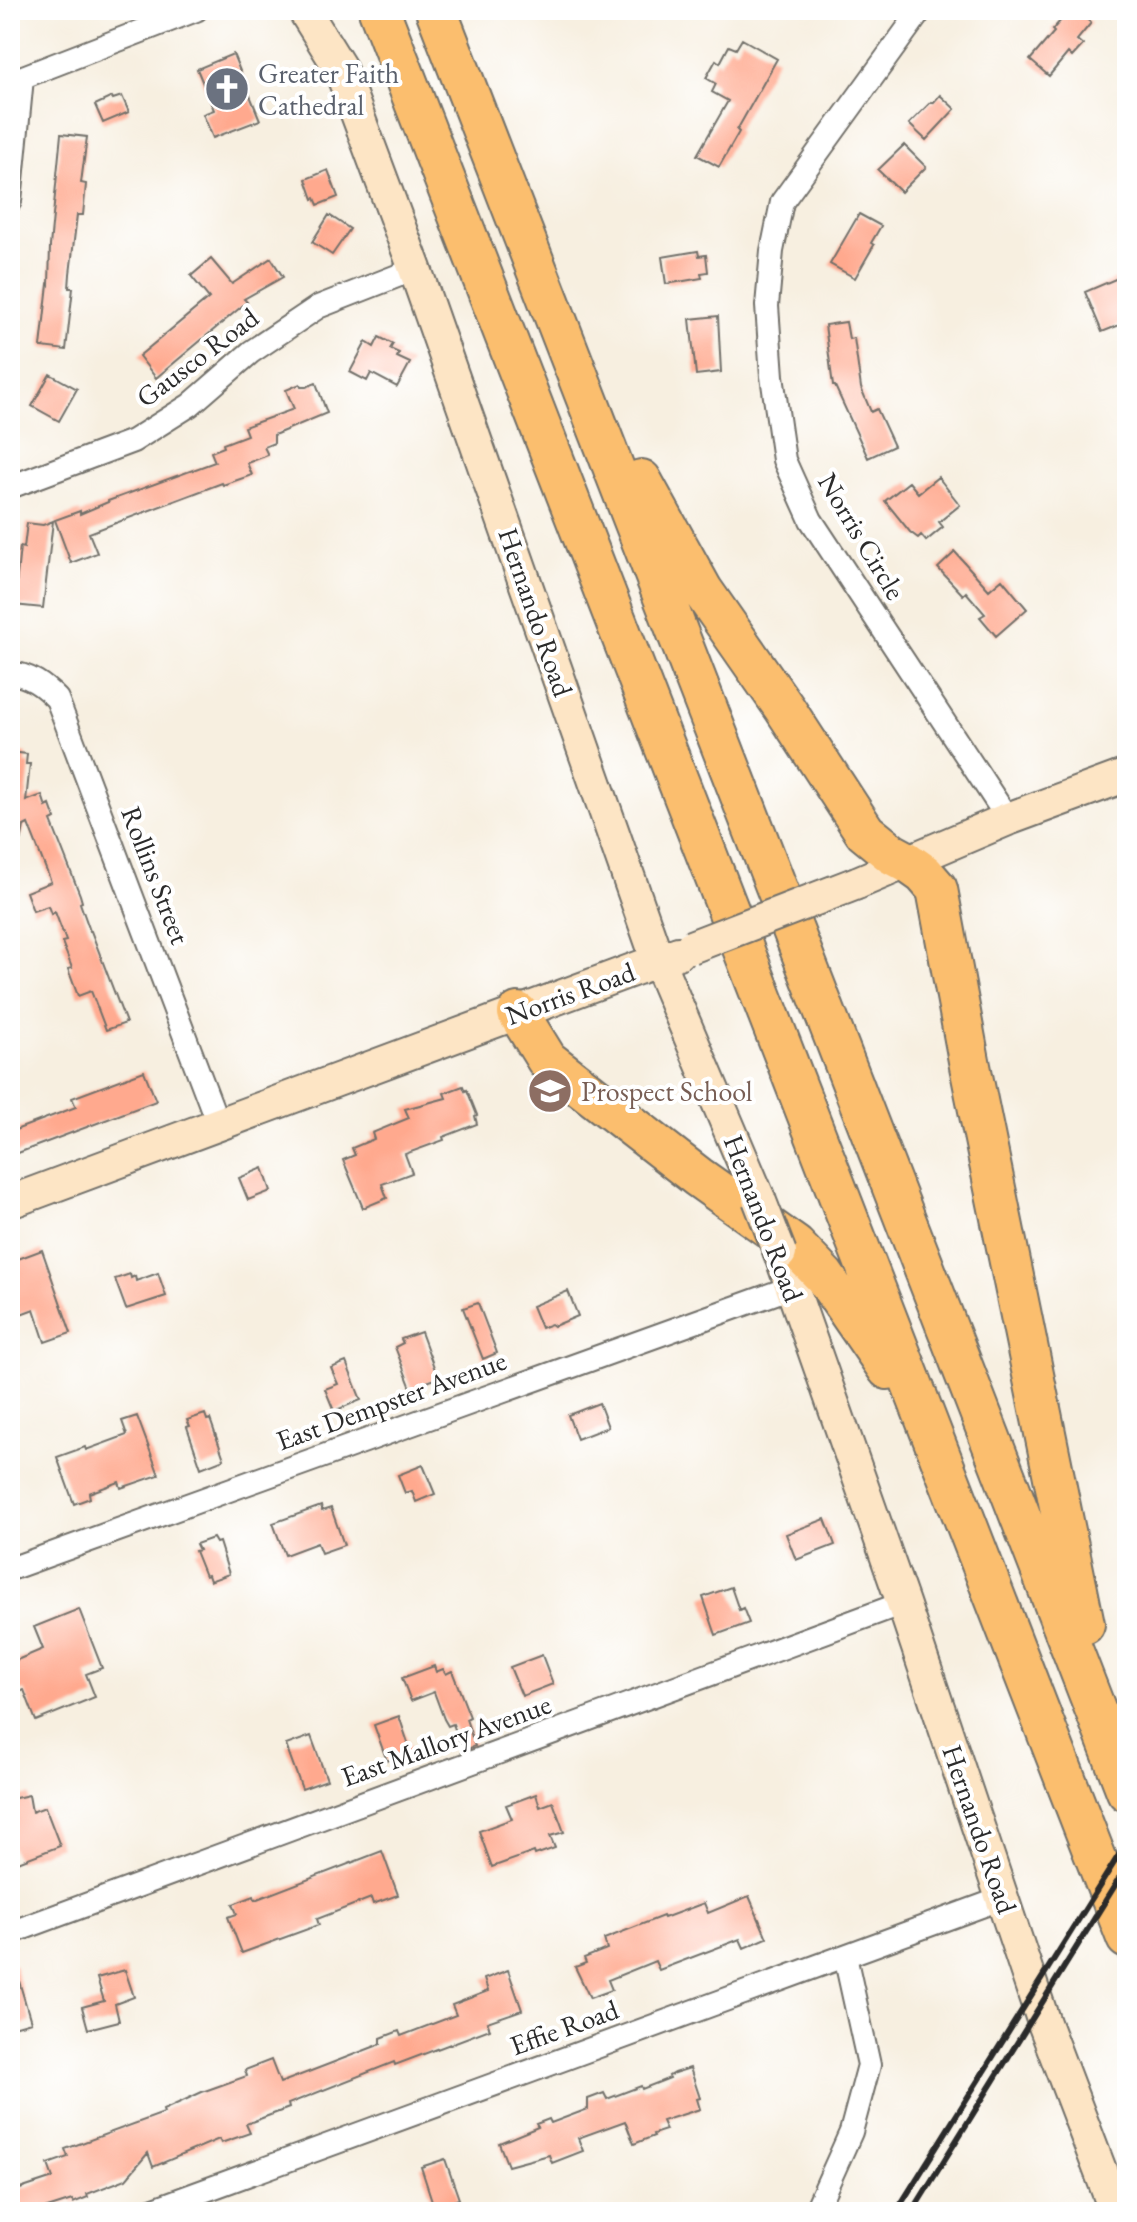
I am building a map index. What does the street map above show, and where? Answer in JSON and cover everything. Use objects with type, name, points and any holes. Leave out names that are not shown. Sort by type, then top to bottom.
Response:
[{"type":"highway","points":[[379,10],[1127,1938]]},
{"type":"highway","points":[[436,10],[1127,1791]]},
{"type":"highway","points":[[578,375],[641,479],[702,590],[865,832],[924,874],[937,889],[1106,1734]]},
{"type":"highway","points":[[518,1013],[547,1060],[698,1177],[795,1246],[824,1276],[871,1342],[934,1442]]},
{"type":"main road","name":"Hernando Road","points":[[304,10],[340,68],[415,269],[658,961],[780,1253],[903,1603],[1044,2023],[1116,2212]]},
{"type":"main road","name":"Norris Road","points":[[10,1202],[658,961],[857,883],[1008,819],[1127,775]]},
{"type":"street","points":[[10,201],[16,80],[196,10]]},
{"type":"street","name":"Norris Circle","points":[[921,10],[782,202],[772,251],[767,306],[772,376],[784,460],[811,520],[1008,819]]},
{"type":"street","name":"Gausco Road","points":[[10,487],[133,441],[190,405],[251,352],[318,307],[415,269]]},
{"type":"street","name":"Rollins Street","points":[[10,673],[41,683],[57,699],[218,1124]]},
{"type":"street","name":"East Dempster Avenue","points":[[10,1569],[792,1287]]},
{"type":"street","name":"East Mallory Avenue","points":[[10,1933],[903,1603]]},
{"type":"street","name":"Effie Road","points":[[146,2212],[1003,1898]]},
{"type":"street","points":[[815,2212],[851,2132],[869,2065],[845,1956]]},
{"type":"building","points":[[1051,10],[1076,10],[1091,23],[1077,40],[1083,45],[1072,57],[1068,53],[1049,76],[1030,60],[1062,19]]},
{"type":"building","points":[[742,39],[777,59],[719,167],[697,155],[728,101],[712,92],[716,84],[706,78],[716,60],[720,63],[729,46],[736,49]]},
{"type":"building","name":"Greater Faith Cathedral","points":[[233,54],[260,120],[213,138],[203,114],[214,110],[197,69]]},
{"type":"building","points":[[940,95],[955,109],[926,140],[909,124]]},
{"type":"building","points":[[122,96],[129,112],[103,123],[95,105]]},
{"type":"building","points":[[61,134],[87,137],[81,183],[86,184],[83,215],[77,215],[66,350],[41,347]]},
{"type":"building","points":[[904,145],[926,167],[901,192],[878,170]]},
{"type":"building","points":[[328,170],[338,197],[318,205],[306,179]]},
{"type":"building","points":[[859,214],[881,226],[855,278],[830,264]]},
{"type":"building","points":[[329,215],[350,229],[332,255],[312,242]]},
{"type":"building","points":[[698,251],[699,256],[706,255],[708,272],[701,273],[702,278],[666,284],[662,257]]},
{"type":"building","points":[[271,258],[283,277],[244,299],[247,302],[156,378],[139,356],[209,298],[191,276],[211,259],[232,284]]},
{"type":"building","points":[[1127,274],[1127,322],[1102,332],[1085,292]]},
{"type":"building","points":[[718,316],[721,372],[696,375],[690,319]]},
{"type":"building","points":[[846,322],[849,339],[854,338],[861,388],[871,412],[877,409],[894,446],[868,458],[833,386],[825,325]]},
{"type":"building","points":[[379,337],[393,344],[390,349],[399,353],[397,357],[410,363],[397,387],[371,373],[367,381],[350,372],[366,342],[374,347]]},
{"type":"building","points":[[50,374],[77,389],[59,421],[32,406]]},
{"type":"building","points":[[316,383],[327,413],[274,435],[274,443],[264,447],[268,455],[247,463],[252,475],[222,483],[89,533],[97,553],[71,563],[55,520],[80,511],[80,514],[215,462],[211,452],[247,435],[244,427],[294,409],[286,390],[300,384],[306,387]]},
{"type":"building","points":[[938,477],[960,505],[939,522],[943,527],[926,541],[921,535],[918,538],[910,532],[885,501],[909,482],[918,493]]},
{"type":"building","points":[[53,521],[43,608],[14,605],[20,547],[24,548],[27,523],[43,525]]},
{"type":"building","points":[[955,552],[989,590],[1002,579],[1027,609],[996,636],[980,617],[985,614],[966,592],[963,595],[938,568]]},
{"type":"building","points":[[10,752],[27,754],[26,764],[30,764],[26,801],[42,795],[46,807],[50,805],[55,819],[51,821],[126,1023],[106,1030],[91,991],[78,996],[62,942],[66,941],[55,912],[51,914],[48,906],[33,911],[26,892],[51,882],[28,824],[24,826],[22,837],[10,806]]},
{"type":"building","points":[[144,1071],[156,1101],[10,1156],[10,1132],[76,1107],[72,1098]]},
{"type":"building","points":[[463,1086],[477,1115],[477,1124],[405,1154],[412,1173],[382,1184],[387,1198],[363,1208],[343,1160],[355,1155],[352,1148],[374,1139],[372,1133],[409,1118],[405,1109],[446,1098],[444,1093]]},
{"type":"building","points":[[263,1168],[271,1191],[248,1200],[239,1178]]},
{"type":"building","points":[[42,1250],[71,1333],[45,1342],[34,1309],[10,1318],[10,1262]]},
{"type":"building","points":[[158,1273],[166,1296],[126,1309],[115,1279],[130,1274],[131,1278],[135,1276],[136,1281]]},
{"type":"building","points":[[568,1291],[578,1316],[541,1328],[532,1306]]},
{"type":"building","points":[[478,1303],[497,1353],[483,1359],[463,1308]]},
{"type":"building","points":[[421,1332],[438,1378],[411,1388],[395,1347],[403,1343],[401,1339]]},
{"type":"building","points":[[346,1362],[361,1400],[334,1411],[325,1389],[338,1384],[331,1368]]},
{"type":"building","points":[[599,1403],[608,1427],[577,1439],[568,1415]]},
{"type":"building","points":[[205,1414],[207,1420],[210,1419],[224,1459],[201,1468],[187,1420]]},
{"type":"building","points":[[137,1416],[159,1475],[121,1488],[119,1482],[89,1493],[90,1498],[74,1504],[57,1457],[127,1435],[122,1421]]},
{"type":"building","points":[[423,1465],[435,1494],[416,1502],[412,1491],[405,1493],[398,1475]]},
{"type":"building","points":[[321,1506],[322,1511],[331,1508],[344,1545],[321,1553],[317,1543],[285,1555],[273,1523]]},
{"type":"building","points":[[825,1519],[835,1545],[796,1560],[786,1534]]},
{"type":"building","points":[[213,1538],[216,1543],[219,1542],[229,1574],[210,1581],[195,1551],[199,1550],[196,1544]]},
{"type":"building","points":[[731,1587],[739,1610],[743,1608],[749,1623],[716,1635],[703,1597]]},
{"type":"building","points":[[79,1609],[102,1668],[86,1674],[95,1697],[36,1721],[24,1690],[10,1696],[10,1663],[43,1649],[34,1627]]},
{"type":"building","points":[[542,1655],[553,1684],[522,1696],[510,1667]]},
{"type":"building","points":[[434,1666],[436,1672],[443,1669],[446,1674],[452,1671],[470,1717],[466,1719],[475,1746],[463,1751],[453,1724],[448,1726],[444,1719],[434,1692],[411,1701],[402,1678]]},
{"type":"building","points":[[399,1716],[411,1752],[387,1761],[374,1725]]},
{"type":"building","points":[[311,1736],[327,1780],[302,1789],[286,1745]]},
{"type":"building","points":[[536,1794],[540,1807],[553,1802],[564,1832],[550,1836],[555,1848],[492,1867],[479,1831],[512,1819],[506,1805]]},
{"type":"building","points":[[29,1795],[32,1812],[45,1807],[60,1846],[18,1862],[10,1841],[10,1820],[15,1818],[11,1799]]},
{"type":"building","points":[[382,1851],[398,1895],[373,1904],[371,1898],[317,1919],[319,1925],[242,1953],[228,1917],[237,1914],[233,1904],[254,1896],[255,1900]]},
{"type":"building","points":[[749,1896],[767,1938],[744,1948],[740,1939],[659,1970],[655,1961],[608,1980],[612,1990],[590,1998],[575,1967],[586,1963],[584,1958],[607,1949],[604,1939],[704,1903],[708,1913]]},
{"type":"building","points":[[14,1964],[31,2022],[10,2028],[10,1965]]},
{"type":"building","points":[[125,1970],[134,1997],[115,2004],[119,2021],[88,2029],[82,2007],[104,2001],[97,1978]]},
{"type":"building","points":[[508,1970],[522,2010],[487,2022],[490,2029],[395,2065],[394,2062],[288,2104],[289,2108],[246,2124],[250,2133],[221,2143],[219,2139],[153,2167],[148,2153],[126,2179],[87,2194],[88,2197],[73,2203],[72,2200],[35,2212],[17,2212],[11,2192],[53,2178],[48,2164],[68,2157],[65,2149],[164,2113],[163,2110],[202,2092],[247,2076],[245,2070],[271,2060],[280,2083],[381,2044],[381,2038],[399,2031],[401,2036],[456,2015],[452,2005],[488,1991],[484,1979]]},
{"type":"building","points":[[690,2068],[700,2098],[697,2099],[700,2109],[662,2121],[666,2130],[634,2144],[625,2121],[578,2138],[583,2151],[552,2163],[549,2155],[508,2166],[499,2143],[538,2127],[536,2124],[549,2119],[551,2123],[588,2109],[588,2099],[604,2093],[607,2099],[641,2086],[642,2089]]},
{"type":"building","points":[[445,2159],[459,2199],[434,2207],[421,2167]]},
{"type":"railway","points":[[896,2212],[1127,1842]]},
{"type":"railway","points":[[912,2212],[1127,1866]]},
{"type":"place","name":"Greater Faith Cathedral","points":[[227,89]]},
{"type":"place","name":"Prospect School","points":[[550,1091]]}]
